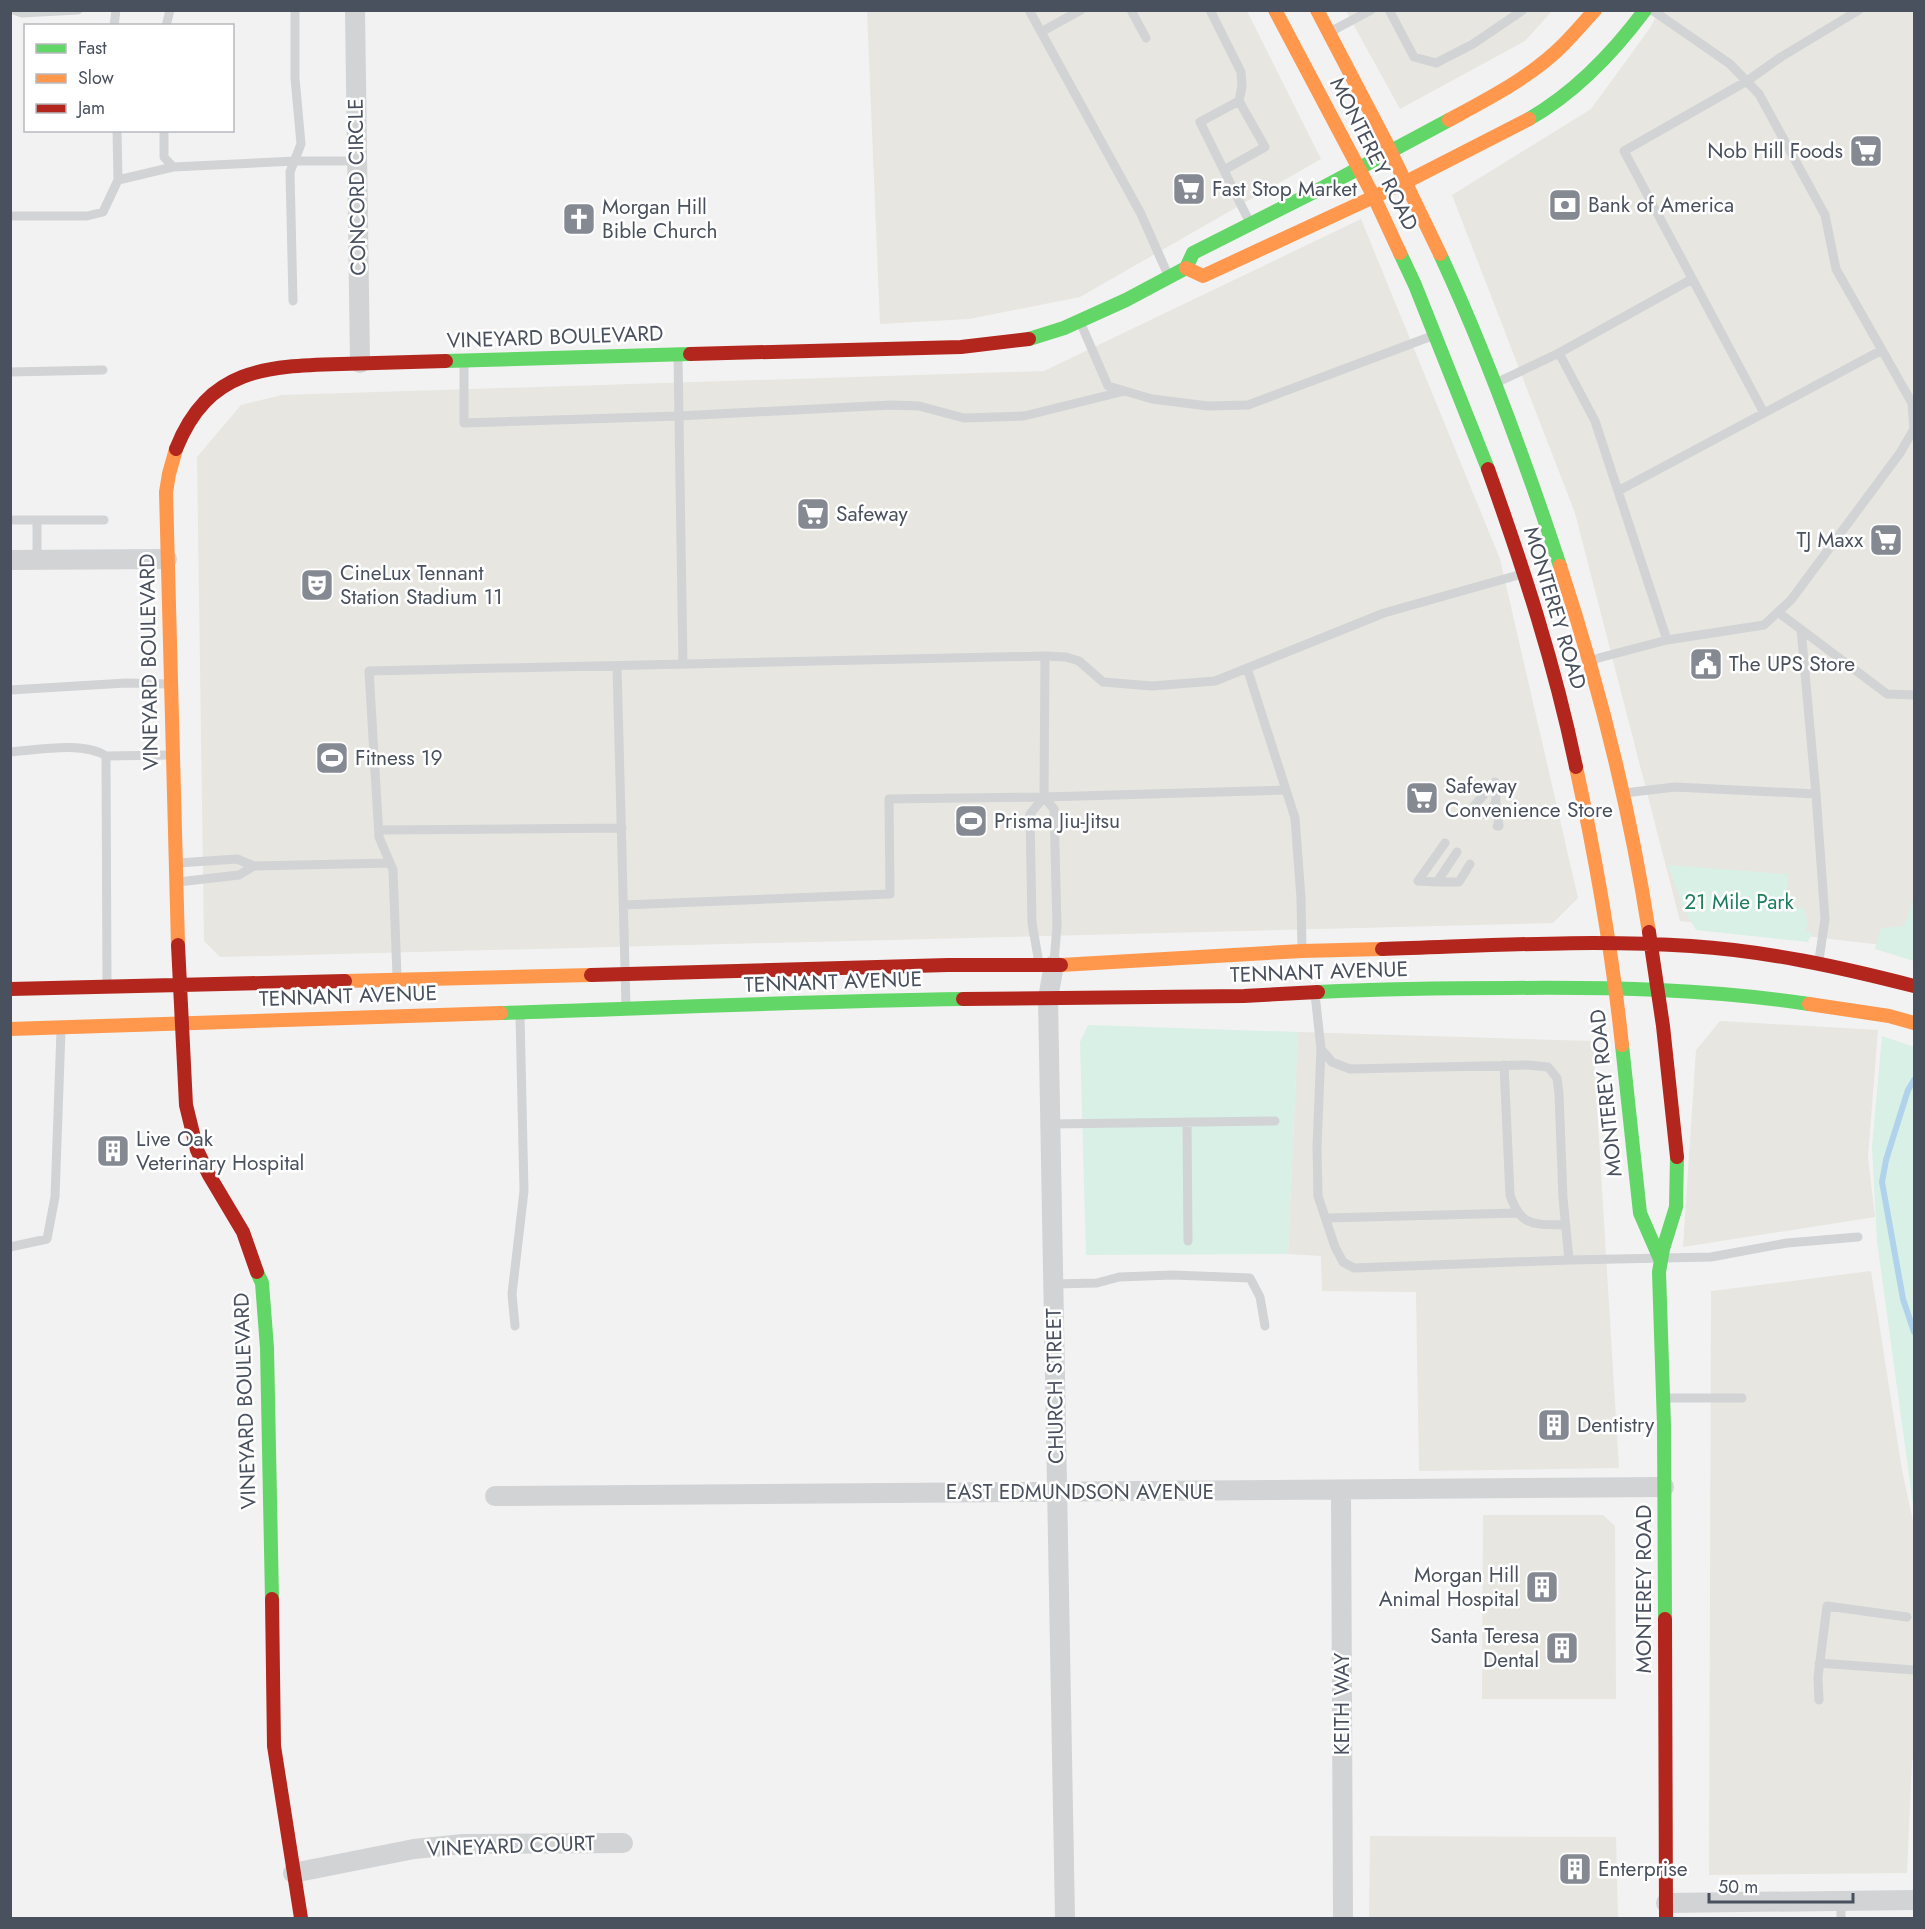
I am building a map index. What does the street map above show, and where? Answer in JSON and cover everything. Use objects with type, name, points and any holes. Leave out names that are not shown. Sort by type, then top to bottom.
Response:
[{"type":"main road","name":"MONTEREY ROAD","points":[[1275,10],[1374,197],[1436,334],[1480,446],[1525,573],[1571,742],[1594,850],[1616,987],[1640,1213],[1660,1259]]},
{"type":"main road","name":"MONTEREY ROAD","points":[[1317,10],[1406,182],[1450,275],[1495,383],[1539,499],[1588,661],[1622,794],[1642,888],[1658,988],[1672,1109],[1676,1174],[1676,1210],[1660,1259],[1664,1487],[1666,1911]]},
{"type":"main road","name":"VINEYARD BOULEVARD","points":[[301,1918],[274,1746],[267,1348],[262,1283],[243,1232],[197,1150],[186,1105],[176,883],[166,492],[172,456],[184,430],[209,399],[243,376],[267,368],[297,364],[994,345],[1023,340],[1080,322],[1169,277],[1186,268],[1193,253],[1251,225],[1481,103],[1533,70],[1571,38],[1595,10]]},
{"type":"main road","points":[[1186,268],[1203,276],[1406,182],[1504,132],[1569,91],[1627,34],[1644,10]]},
{"type":"main road","name":"TENNANT AVENUE","points":[[10,989],[1046,964],[1302,951],[1610,942],[1693,946],[1818,962],[1914,986]]},
{"type":"main road","name":"TENNANT AVENUE","points":[[10,1029],[840,1001],[1244,996],[1380,989],[1616,987],[1658,988],[1807,1003],[1890,1016],[1914,1023]]},
{"type":"street","name":"CONCORD CIRCLE","points":[[355,10],[360,363]]},
{"type":"street","points":[[10,560],[167,559]]},
{"type":"street","name":"CHURCH STREET","points":[[1046,964],[1051,1124],[1065,1918]]},
{"type":"street","name":"EAST EDMUNDSON AVENUE","points":[[495,1496],[1664,1487]]},
{"type":"street","name":"KEITH WAY","points":[[1341,1490],[1343,1918]]},
{"type":"street","name":"VINEYARD COURT","points":[[293,1873],[414,1849],[463,1844],[623,1843]]},
{"type":"street","points":[[1666,1911],[1841,1910],[1914,1900]]},
{"type":"lane","points":[[14,10],[22,13],[78,10]]},
{"type":"lane","points":[[292,301],[290,172],[301,144],[295,78],[295,10]]},
{"type":"lane","points":[[1029,10],[1140,214],[1169,277]]},
{"type":"lane","points":[[1041,32],[1081,10]]},
{"type":"lane","points":[[1131,10],[1146,39]]},
{"type":"lane","points":[[1210,10],[1241,72],[1242,86],[1239,100],[1265,147],[1224,170]]},
{"type":"lane","points":[[1329,33],[1371,10]]},
{"type":"lane","points":[[1389,10],[1414,57],[1436,63],[1473,44],[1523,10]]},
{"type":"lane","points":[[1588,661],[1667,640],[1764,625],[1791,600],[1884,475],[1914,429],[1912,403],[1836,269],[1825,215],[1759,94],[1730,64],[1652,10]]},
{"type":"lane","points":[[1764,413],[1624,152],[1747,81],[1781,57],[1859,10]]},
{"type":"lane","points":[[1239,100],[1200,122],[1251,225]]},
{"type":"lane","points":[[10,216],[87,216],[103,212],[118,180],[117,132]]},
{"type":"lane","points":[[164,132],[164,157],[173,167]]},
{"type":"lane","points":[[118,180],[173,167],[295,161],[357,161]]},
{"type":"lane","points":[[1495,383],[1559,353],[1692,279]]},
{"type":"lane","points":[[1080,322],[1108,386],[1152,399],[1208,406],[1248,405],[1436,334]]},
{"type":"lane","points":[[1618,491],[1882,350]]},
{"type":"lane","points":[[1559,353],[1595,421],[1667,640]]},
{"type":"lane","points":[[678,354],[683,664]]},
{"type":"lane","points":[[464,360],[464,423],[679,416],[891,405],[919,406],[964,418],[1024,416],[1125,391]]},
{"type":"lane","points":[[10,372],[103,370]]},
{"type":"lane","points":[[10,520],[104,520]]},
{"type":"lane","points":[[37,520],[37,559]]},
{"type":"lane","points":[[397,980],[394,881],[393,870],[379,837],[369,671],[1045,656],[1066,657],[1079,661],[1103,682],[1152,686],[1215,681],[1384,613],[1525,573]]},
{"type":"lane","points":[[1778,612],[1887,694],[1914,695]]},
{"type":"lane","points":[[1801,629],[1825,919],[1818,962]]},
{"type":"lane","points":[[1045,656],[1044,797],[1053,809],[1057,926],[1046,964]]},
{"type":"lane","points":[[617,666],[626,1010]]},
{"type":"lane","points":[[1247,668],[1295,818],[1302,951]]},
{"type":"lane","points":[[10,690],[126,683],[171,684]]},
{"type":"lane","points":[[10,752],[79,747],[99,751],[106,756],[172,755]]},
{"type":"lane","points":[[106,756],[107,986]]},
{"type":"lane","points":[[1474,806],[1495,782],[1499,826],[1497,826]]},
{"type":"lane","points":[[1622,794],[1675,787],[1816,794]]},
{"type":"lane","points":[[624,905],[890,894],[889,799],[1286,790]]},
{"type":"lane","points":[[1044,797],[1030,814],[1032,923],[1046,964]]},
{"type":"lane","points":[[1485,815],[1496,802]]},
{"type":"lane","points":[[379,830],[622,828]]},
{"type":"lane","points":[[1445,843],[1418,881],[1459,882],[1470,864]]},
{"type":"lane","points":[[1437,882],[1457,852]]},
{"type":"lane","points":[[176,863],[237,859],[254,866],[390,863]]},
{"type":"lane","points":[[176,883],[239,875],[254,866]]},
{"type":"lane","points":[[1315,992],[1321,1048],[1317,1147],[1318,1196],[1335,1247],[1343,1262],[1353,1268],[1711,1257],[1787,1243],[1858,1238]]},
{"type":"lane","points":[[515,1326],[512,1294],[524,1191],[520,1012]]},
{"type":"lane","points":[[10,1247],[47,1239],[55,1197],[61,1027]]},
{"type":"lane","points":[[1321,1048],[1332,1062],[1350,1069],[1548,1066],[1557,1078],[1569,1260]]},
{"type":"lane","points":[[1504,1065],[1510,1195],[1517,1213],[1530,1223],[1566,1225]]},
{"type":"lane","points":[[1051,1124],[1275,1120]]},
{"type":"lane","points":[[1187,1122],[1188,1241]]},
{"type":"lane","points":[[1327,1218],[1517,1213]]},
{"type":"lane","points":[[1054,1284],[1097,1283],[1119,1277],[1162,1275],[1250,1278],[1260,1296],[1265,1326]]},
{"type":"lane","points":[[1663,1398],[1742,1398]]},
{"type":"lane","points":[[1819,1700],[1819,1663],[1827,1606],[1906,1617]]},
{"type":"lane","points":[[1819,1663],[1914,1670]]},
{"type":"shaded area","points":[[867,11],[1247,11],[1321,159],[1080,297],[969,319],[880,324]]},
{"type":"shaded area","points":[[1346,11],[1552,11],[1525,41],[1400,109]]},
{"type":"shaded area","points":[[1659,11],[1914,11],[1914,925],[1907,948],[1680,921],[1575,513],[1452,195],[1591,109],[1650,28]]},
{"type":"shaded area","points":[[1361,219],[1500,559],[1578,898],[1553,923],[220,957],[204,941],[197,457],[241,405],[282,395],[1044,371]]},
{"type":"shaded area","points":[[1720,1021],[1878,1030],[1868,1157],[1875,1217],[1683,1247],[1696,1050]]},
{"type":"shaded area","points":[[1298,1032],[1593,1041],[1619,1468],[1419,1471],[1416,1292],[1322,1291],[1321,1256],[1288,1254]]},
{"type":"shaded area","points":[[1871,1271],[1902,1470],[1914,1526],[1914,1759],[1912,1760],[1907,1873],[1709,1875],[1711,1291]]},
{"type":"shaded area","points":[[1483,1515],[1603,1515],[1615,1526],[1616,1699],[1482,1699]]},
{"type":"shaded area","points":[[1370,1836],[1616,1837],[1618,1918],[1369,1918]]},
{"type":"green space","name":"21 Mile Park","points":[[1668,865],[1788,874],[1787,892],[1791,909],[1802,907],[1804,909],[1808,921],[1806,931],[1812,932],[1808,942],[1696,930],[1685,911]]},
{"type":"green space","points":[[1914,898],[1914,961],[1875,949],[1881,928],[1904,926]]},
{"type":"green space","points":[[1088,1025],[1298,1032],[1288,1254],[1086,1255],[1080,1042]]},
{"type":"green space","points":[[1882,1036],[1914,1047],[1914,1512],[1877,1241],[1872,1147]]},
{"type":"waterway","points":[[1914,1080],[1908,1090],[1886,1160],[1882,1182],[1903,1299],[1914,1332]]},
{"type":"traffic: fast","points":[[1529,119],[1562,97],[1593,70],[1645,10]]},
{"type":"traffic: fast","points":[[1029,339],[1064,328],[1126,300],[1186,268],[1193,253],[1324,187],[1449,120]]},
{"type":"traffic: fast","points":[[1400,253],[1415,285],[1488,469]]},
{"type":"traffic: fast","points":[[1440,254],[1474,330],[1560,566]]},
{"type":"traffic: fast","points":[[446,361],[690,354]]},
{"type":"traffic: fast","points":[[1318,992],[1461,988],[1622,989],[1697,992],[1809,1004]]},
{"type":"traffic: fast","points":[[501,1013],[963,999]]},
{"type":"traffic: fast","points":[[1622,1045],[1640,1213],[1660,1259]]},
{"type":"traffic: fast","points":[[1665,1619],[1664,1426],[1659,1272],[1663,1249],[1676,1207],[1677,1157]]},
{"type":"traffic: fast","points":[[257,1272],[262,1283],[267,1348],[272,1599]]},
{"type":"traffic: slow","points":[[1275,10],[1374,197],[1400,253]]},
{"type":"traffic: slow","points":[[1317,10],[1386,142],[1440,254]]},
{"type":"traffic: slow","points":[[1449,120],[1509,87],[1551,57],[1595,10]]},
{"type":"traffic: slow","points":[[1186,268],[1203,276],[1406,182],[1529,119]]},
{"type":"traffic: slow","points":[[176,449],[166,492],[178,945]]},
{"type":"traffic: slow","points":[[1560,566],[1588,656],[1612,748],[1633,840],[1649,932]]},
{"type":"traffic: slow","points":[[1576,767],[1603,905],[1622,1045]]},
{"type":"traffic: slow","points":[[1061,965],[1302,951],[1382,949]]},
{"type":"traffic: slow","points":[[345,981],[591,975]]},
{"type":"traffic: slow","points":[[1809,1004],[1889,1016],[1914,1023]]},
{"type":"traffic: slow","points":[[10,1029],[501,1013]]},
{"type":"traffic: jam","points":[[690,354],[961,347],[1029,339]]},
{"type":"traffic: jam","points":[[176,449],[189,422],[205,402],[222,387],[242,377],[264,370],[288,367],[446,361]]},
{"type":"traffic: jam","points":[[1488,469],[1537,617],[1568,729],[1576,767]]},
{"type":"traffic: jam","points":[[1649,932],[1663,1026],[1677,1157]]},
{"type":"traffic: jam","points":[[1382,949],[1575,943],[1691,946],[1803,961],[1914,986]]},
{"type":"traffic: jam","points":[[178,945],[186,1105],[197,1150],[243,1232],[257,1272]]},
{"type":"traffic: jam","points":[[591,975],[948,965],[1061,965]]},
{"type":"traffic: jam","points":[[10,989],[345,981]]},
{"type":"traffic: jam","points":[[963,999],[1244,996],[1318,992]]},
{"type":"traffic: jam","points":[[272,1599],[274,1746],[301,1918]]},
{"type":"traffic: jam","points":[[1665,1619],[1666,1918]]},
{"type":"place","name":"Nob Hill Foods","points":[[1866,151]]},
{"type":"place","name":"Fast Stop Market","points":[[1189,189]]},
{"type":"place","name":"Bank of America","points":[[1565,205]]},
{"type":"place","name":"Morgan Hill Bible Church","points":[[579,219]]},
{"type":"place","name":"Safeway","points":[[813,514]]},
{"type":"place","name":"TJ Maxx","points":[[1886,540]]},
{"type":"place","name":"CineLux Tennant Station Stadium 11","points":[[317,585]]},
{"type":"place","name":"The UPS Store","points":[[1706,664]]},
{"type":"place","name":"Fitness 19","points":[[332,758]]},
{"type":"place","name":"Safeway Convenience Store","points":[[1422,798]]},
{"type":"place","name":"Prisma Jiu-Jitsu","points":[[971,821]]},
{"type":"place","name":"Live Oak Veterinary Hospital","points":[[113,1151]]},
{"type":"place","name":"Dentistry","points":[[1554,1425]]},
{"type":"place","name":"Morgan Hill Animal Hospital","points":[[1542,1587]]},
{"type":"place","name":"Santa Teresa Dental","points":[[1562,1648]]},
{"type":"place","name":"Enterprise","points":[[1575,1869]]}]
